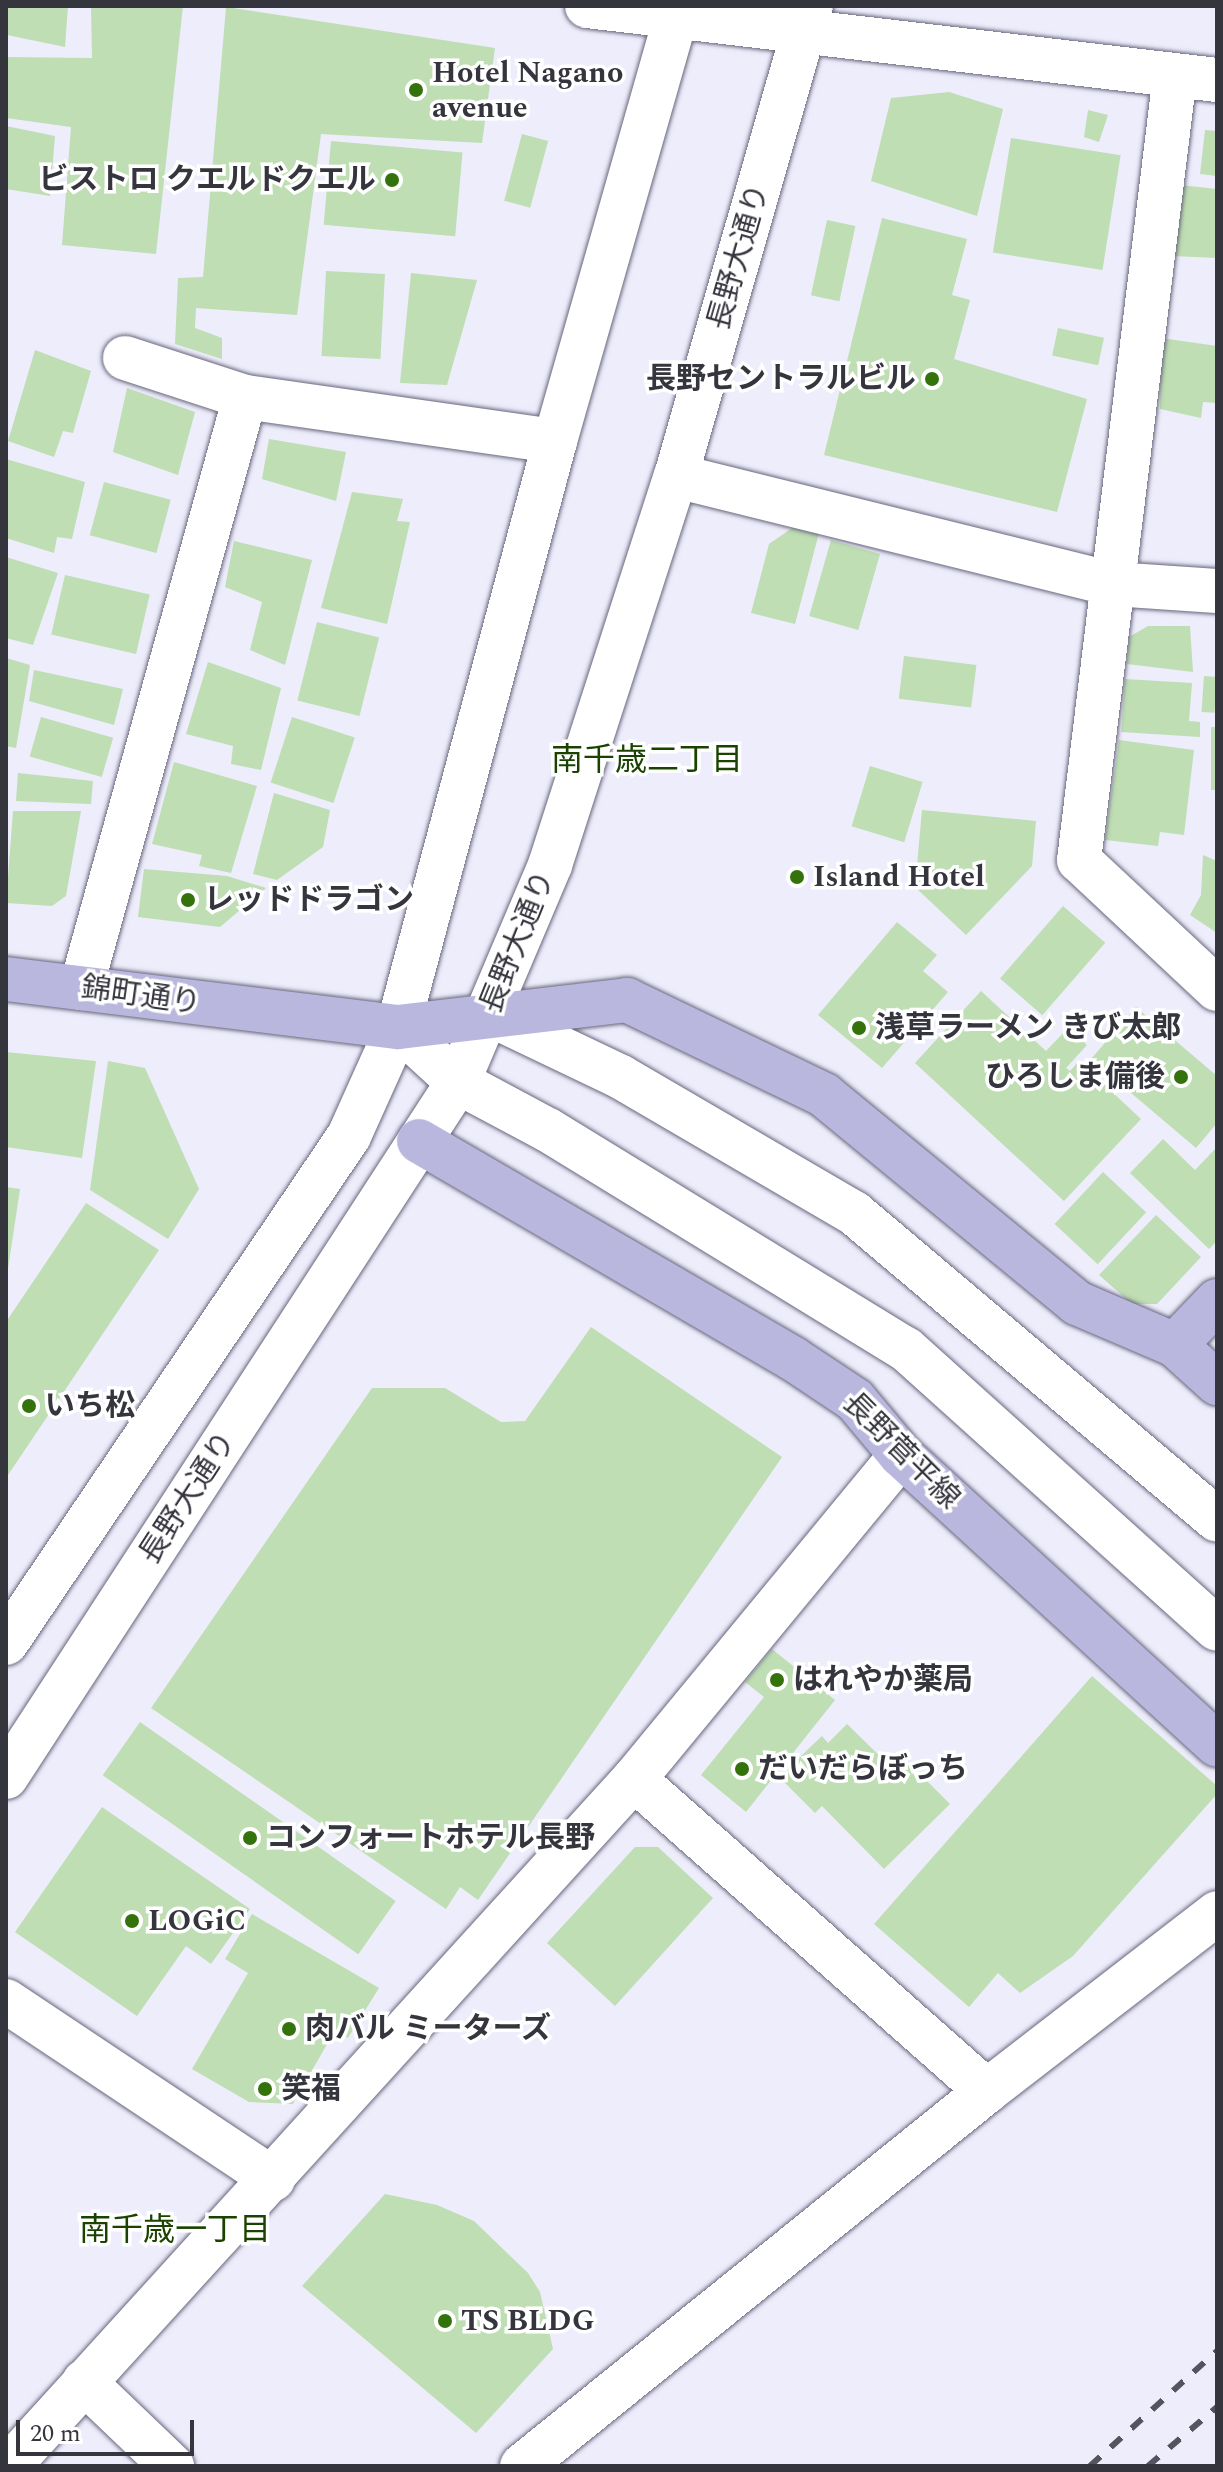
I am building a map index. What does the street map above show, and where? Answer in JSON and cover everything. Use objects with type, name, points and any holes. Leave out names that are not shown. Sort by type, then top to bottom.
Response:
[{"type":"main road","name":"錦町通り","points":[[6,979],[398,1027]]},
{"type":"main road","points":[[398,1027],[627,1000],[824,1095],[1077,1303],[1175,1345],[1217,1383]]},
{"type":"main road","name":"長野菅平線","points":[[419,1141],[792,1358],[855,1400],[901,1455],[1217,1745]]},
{"type":"main road","points":[[1175,1345],[1217,1301]]},
{"type":"street","points":[[587,6],[807,19],[1196,78],[1113,584],[1079,860],[1217,989]]},
{"type":"street","points":[[6,1643],[349,1136],[398,1027],[555,441],[678,11]]},
{"type":"street","name":"長野大通り","points":[[6,1777],[458,1082],[489,1014],[550,865],[676,476],[807,19]]},
{"type":"street","points":[[125,358],[245,397],[555,441]]},
{"type":"street","points":[[81,988],[245,397]]},
{"type":"street","points":[[676,476],[1113,584],[1217,591]]},
{"type":"street","points":[[489,1014],[621,1077],[854,1213],[1217,1520]]},
{"type":"street","points":[[398,1027],[458,1082],[548,1130],[906,1349],[1217,1629]]},
{"type":"street","points":[[9,2466],[634,1779],[901,1455]]},
{"type":"street","points":[[634,1779],[987,2091]]},
{"type":"street","points":[[522,2466],[987,2091],[1217,1913]]},
{"type":"street","points":[[6,2001],[273,2179]]},
{"type":"street","points":[[84,2382],[172,2466]]},
{"type":"building","points":[[7,6],[68,6],[65,47],[7,35]]},
{"type":"building","points":[[91,6],[183,6],[156,254],[62,245],[71,127],[6,118],[6,57],[92,58]]},
{"type":"building","points":[[226,7],[495,48],[482,143],[321,134],[297,315],[196,308],[195,328],[222,338],[222,359],[175,344],[178,278],[203,277]]},
{"type":"building","points":[[949,92],[1003,109],[977,216],[871,181],[891,98]]},
{"type":"building","points":[[1088,110],[1108,115],[1099,142],[1084,137]]},
{"type":"building","points":[[6,126],[55,136],[50,196],[6,189]]},
{"type":"building","points":[[1205,130],[1217,131],[1217,176],[1200,174]]},
{"type":"building","points":[[522,134],[548,141],[530,208],[504,201]]},
{"type":"building","points":[[1011,138],[1121,155],[1102,270],[993,253]]},
{"type":"building","points":[[331,141],[462,153],[455,236],[324,225]]},
{"type":"building","points":[[1180,185],[1217,189],[1217,258],[1172,256]]},
{"type":"building","name":"長野セントラルビル","points":[[882,218],[967,239],[952,295],[970,300],[954,359],[1087,399],[1057,512],[824,455]]},
{"type":"building","points":[[827,220],[855,226],[839,301],[811,295]]},
{"type":"building","points":[[326,271],[385,274],[380,359],[322,356]]},
{"type":"building","points":[[411,273],[477,280],[447,385],[400,383]]},
{"type":"building","points":[[1058,328],[1104,338],[1098,365],[1052,355]]},
{"type":"building","points":[[1161,338],[1217,346],[1217,403],[1203,402],[1201,418],[1160,409]]},
{"type":"building","points":[[35,350],[91,371],[73,433],[63,431],[54,457],[8,441]]},
{"type":"building","points":[[127,388],[195,412],[178,475],[113,452]]},
{"type":"building","points":[[269,439],[346,452],[336,501],[262,479]]},
{"type":"building","points":[[6,459],[85,482],[72,539],[57,537],[54,553],[6,538]]},
{"type":"building","points":[[104,482],[171,500],[156,553],[90,535]]},
{"type":"building","points":[[352,492],[403,499],[397,521],[410,522],[387,624],[321,608]]},
{"type":"building","points":[[795,526],[819,533],[795,624],[751,613],[769,544]]},
{"type":"building","points":[[831,540],[880,554],[858,630],[809,616]]},
{"type":"building","points":[[234,541],[312,560],[285,665],[250,650],[262,602],[225,587]]},
{"type":"building","points":[[6,557],[58,573],[33,645],[6,638]]},
{"type":"building","points":[[65,575],[150,595],[136,654],[51,634]]},
{"type":"building","points":[[317,622],[379,637],[360,716],[297,701]]},
{"type":"building","points":[[1148,626],[1190,626],[1193,672],[1127,664],[1129,637]]},
{"type":"building","points":[[904,656],[976,665],[971,708],[899,699]]},
{"type":"building","points":[[6,658],[30,665],[16,748],[6,746]]},
{"type":"building","points":[[208,662],[281,688],[261,770],[231,764],[233,746],[186,734]]},
{"type":"building","points":[[34,670],[123,689],[114,725],[29,701]]},
{"type":"building","points":[[1204,676],[1217,677],[1214,713],[1201,712]]},
{"type":"building","points":[[1125,679],[1192,683],[1189,721],[1200,722],[1200,737],[1121,732]]},
{"type":"building","points":[[41,717],[113,738],[102,777],[30,756]]},
{"type":"building","points":[[292,717],[355,737],[333,803],[271,783]]},
{"type":"building","points":[[1211,727],[1217,727],[1217,790],[1211,790]]},
{"type":"building","points":[[1119,740],[1194,750],[1184,835],[1160,832],[1158,846],[1105,840]]},
{"type":"building","points":[[174,762],[257,786],[231,873],[199,866],[202,855],[152,844]]},
{"type":"building","points":[[870,766],[923,782],[904,842],[852,826]]},
{"type":"building","points":[[18,773],[93,781],[91,804],[16,801]]},
{"type":"building","points":[[274,793],[330,810],[323,847],[277,880],[253,874]]},
{"type":"building","points":[[922,810],[1036,821],[1032,866],[966,935],[915,887]]},
{"type":"building","points":[[13,811],[81,811],[66,896],[52,906],[6,903]]},
{"type":"building","points":[[1203,855],[1217,861],[1217,933],[1190,915],[1201,895]]},
{"type":"building","points":[[144,869],[227,876],[266,888],[220,927],[138,917]]},
{"type":"building","points":[[1063,906],[1105,943],[1042,1015],[1000,978]]},
{"type":"building","points":[[897,922],[937,955],[923,971],[948,992],[882,1068],[818,1015]]},
{"type":"building","points":[[981,991],[1046,1051],[1068,1028],[1087,1045],[1066,1068],[1070,1071],[1079,1061],[1141,1119],[1064,1201],[915,1063]]},
{"type":"building","points":[[1136,1007],[1217,1076],[1217,1123],[1196,1148],[1091,1059]]},
{"type":"building","points":[[6,1052],[96,1061],[82,1158],[6,1147]]},
{"type":"building","points":[[108,1061],[145,1068],[199,1189],[168,1239],[90,1190]]},
{"type":"building","points":[[1163,1139],[1195,1170],[1217,1147],[1217,1241],[1209,1249],[1130,1173]]},
{"type":"building","points":[[1103,1172],[1146,1212],[1098,1264],[1055,1224]]},
{"type":"building","points":[[6,1187],[20,1189],[8,1269],[6,1268]]},
{"type":"building","points":[[86,1203],[159,1250],[6,1478],[6,1322]]},
{"type":"building","points":[[1156,1215],[1201,1257],[1157,1304],[1132,1304],[1099,1275]]},
{"type":"building","points":[[591,1327],[782,1457],[478,1900],[460,1887],[446,1909],[151,1708],[372,1388],[445,1388],[501,1422],[525,1421]]},
{"type":"building","points":[[772,1649],[835,1700],[746,1812],[701,1775],[764,1697],[745,1682]]},
{"type":"building","points":[[1092,1676],[1217,1786],[1217,1794],[1073,1956],[1020,1993],[998,1973],[969,2007],[874,1924]]},
{"type":"building","name":"コンフォートホテル長野","points":[[140,1722],[396,1901],[358,1954],[103,1775]]},
{"type":"building","points":[[847,1724],[891,1767],[902,1756],[950,1804],[884,1869],[822,1806],[815,1813],[779,1777],[822,1736],[828,1743]]},
{"type":"building","name":"LOGiC","points":[[102,1807],[250,1909],[211,1964],[186,1946],[137,2016],[15,1932]]},
{"type":"building","points":[[635,1847],[658,1847],[713,1898],[615,2006],[547,1943]]},
{"type":"building","points":[[252,1914],[379,1988],[348,2038],[335,2030],[293,2104],[249,2102],[192,2069],[248,1973],[225,1959]]},
{"type":"building","name":"TS BLDG","points":[[385,2194],[437,2205],[474,2221],[528,2273],[540,2292],[553,2349],[476,2433],[302,2286]]},
{"type":"railway","points":[[1090,2466],[1217,2351]]},
{"type":"railway","points":[[1148,2466],[1217,2407]]},
{"type":"place","name":"Hotel Nagano avenue","points":[[416,90]]},
{"type":"place","name":"ビストロ クエルドクエル","points":[[392,180]]},
{"type":"place","name":"長野セントラルビル","points":[[932,379]]},
{"type":"place","name":"Island Hotel","points":[[797,877]]},
{"type":"place","name":"レッドドラゴン","points":[[188,900]]},
{"type":"place","name":"浅草ラーメン きび太郎","points":[[859,1028]]},
{"type":"place","name":"ひろしま備後","points":[[1181,1077]]},
{"type":"place","name":"いち松","points":[[29,1406]]},
{"type":"place","name":"はれやか薬局","points":[[777,1680]]},
{"type":"place","name":"だいだらぼっち","points":[[742,1769]]},
{"type":"place","name":"コンフォートホテル長野","points":[[250,1838]]},
{"type":"place","name":"LOGiC","points":[[132,1921]]},
{"type":"place","name":"肉バル ミーターズ","points":[[289,2029]]},
{"type":"place","name":"笑福","points":[[265,2089]]},
{"type":"place","name":"TS BLDG","points":[[445,2321]]},
{"type":"district","name":"南千歳二丁目","points":[[647,761]]},
{"type":"district","name":"南千歳一丁目","points":[[175,2231]]}]
